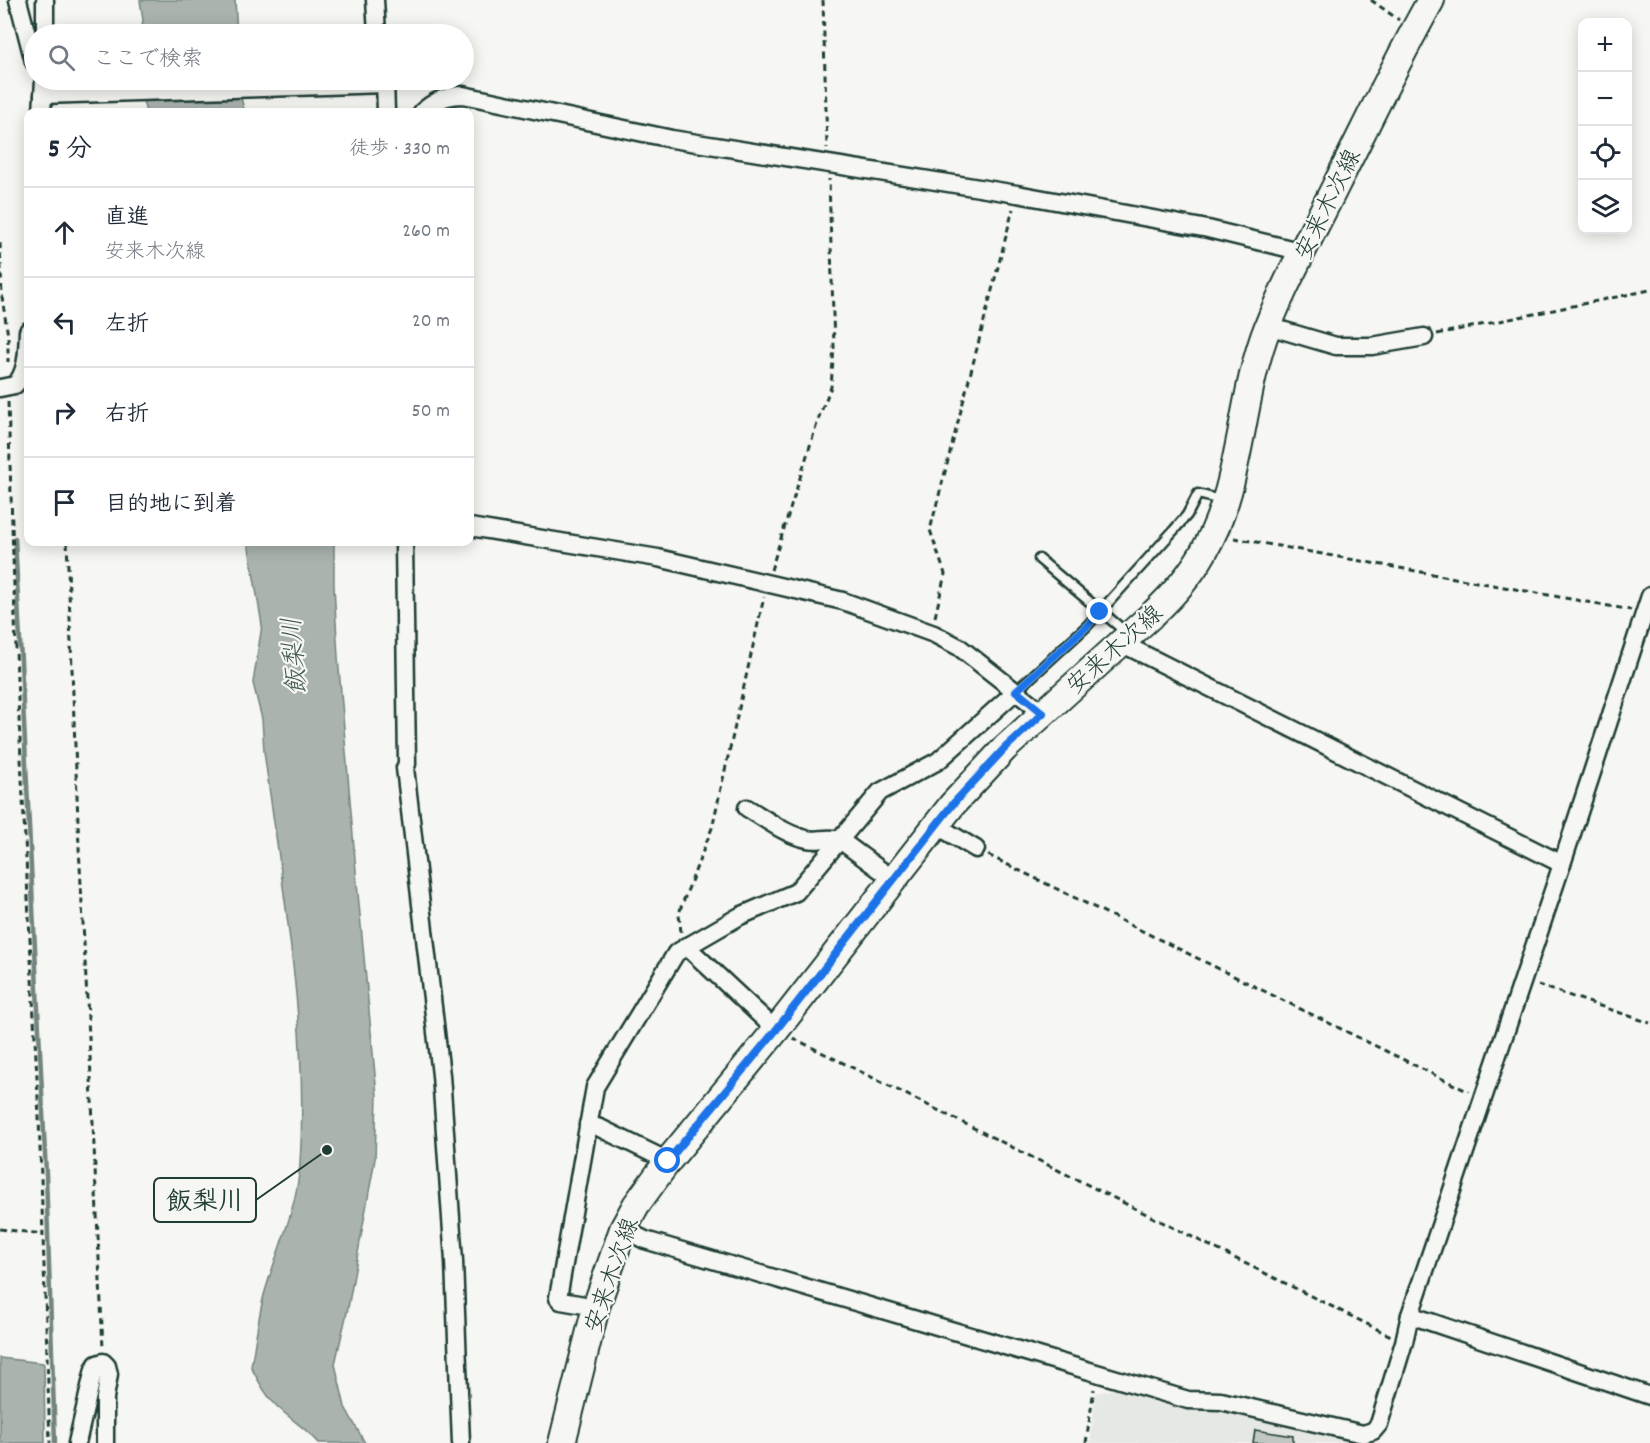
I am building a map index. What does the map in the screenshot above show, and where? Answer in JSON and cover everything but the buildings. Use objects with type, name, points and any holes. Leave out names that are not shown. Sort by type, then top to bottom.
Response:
[{"type":"main road","name":"安来木次線","points":[[562,1443],[596,1306],[623,1228],[636,1205],[668,1161],[776,1030],[952,805],[1005,748],[1175,592],[1203,553],[1213,534],[1224,501],[1252,380],[1268,326],[1431,0]]},
{"type":"street","points":[[18,0],[24,24]]},
{"type":"street","points":[[45,0],[45,24]]},
{"type":"street","points":[[375,0],[376,24]]},
{"type":"street","points":[[42,108],[44,90]]},
{"type":"street","points":[[382,90],[385,108]]},
{"type":"street","points":[[428,108],[439,100],[453,95],[463,95],[672,139],[828,162],[1208,229],[1303,252]]},
{"type":"street","points":[[1268,326],[1336,346],[1372,346],[1424,337]]},
{"type":"street","points":[[4,388],[15,385],[24,369]]},
{"type":"street","points":[[474,528],[658,558],[843,601],[934,634],[959,647],[1043,713]]},
{"type":"street","points":[[404,546],[407,764],[405,768],[441,1075],[454,1261],[461,1443]]},
{"type":"street","points":[[623,1228],[645,1240],[1188,1400],[1221,1401],[1363,1434],[1373,1431],[1379,1424],[1410,1315],[1650,596]]},
{"type":"street","points":[[1125,639],[1562,864]]},
{"type":"street","points":[[596,1306],[561,1301],[558,1298],[588,1124],[598,1081],[676,953],[740,916],[795,892],[880,792],[938,761],[1016,691]]},
{"type":"street","points":[[747,808],[799,837],[808,840],[830,837],[840,840],[894,880]]},
{"type":"street","points":[[936,825],[976,849]]},
{"type":"street","points":[[686,946],[776,1030]]},
{"type":"street","points":[[588,1124],[668,1161]]},
{"type":"street","points":[[1410,1315],[1650,1396]]},
{"type":"street","points":[[77,1443],[93,1372],[97,1364],[103,1362],[109,1372],[105,1398],[105,1443]]},
{"type":"lane","points":[[1016,691],[1100,612],[1174,530],[1198,494],[1224,501]]},
{"type":"lane","points":[[1039,559],[1100,612],[1125,639]]},
{"type":"path","points":[[686,946],[681,936],[679,915],[681,907],[712,828],[767,583],[820,414],[831,387],[834,347],[823,0]]},
{"type":"path","points":[[1371,0],[1387,10],[1413,33]]},
{"type":"path","points":[[934,634],[935,615],[945,574],[930,530],[1017,194]]},
{"type":"path","points":[[0,243],[2,297],[8,336],[4,388],[43,1234],[50,1443]]},
{"type":"path","points":[[1424,337],[1650,290]]},
{"type":"path","points":[[1213,534],[1632,611]]},
{"type":"path","points":[[67,546],[103,1362]]},
{"type":"path","points":[[976,849],[1467,1091]]},
{"type":"path","points":[[1522,980],[1650,1023]]},
{"type":"path","points":[[776,1030],[1404,1342]]},
{"type":"path","points":[[0,1229],[43,1234]]},
{"type":"path","points":[[1086,1443],[1092,1397],[1099,1373]]},
{"type":"shaded area","points":[[1122,1388],[1193,1411],[1220,1405],[1382,1443],[1090,1443],[1096,1393]]},
{"type":"water","points":[[140,0],[235,0],[236,24],[142,24]]},
{"type":"water","points":[[240,95],[244,108],[145,108],[142,98]]},
{"type":"water","points":[[249,546],[334,546],[338,657],[377,1096],[375,1159],[348,1308],[335,1364],[345,1407],[365,1443],[319,1443],[275,1405],[251,1367],[264,1295],[295,1198],[300,1164],[302,1113],[301,1061],[292,957],[264,751],[262,719],[253,683],[262,625]]},
{"type":"water","points":[[0,1358],[43,1363],[45,1443],[0,1443]]},
{"type":"waterway","points":[[15,538],[46,1174],[55,1443]]},
{"type":"place","name":"飯梨川","points":[[327,1150]]},
{"type":"route","points":[[668,1161],[776,1030],[952,805],[1005,748],[1043,713],[1016,691],[1100,612]]}]
